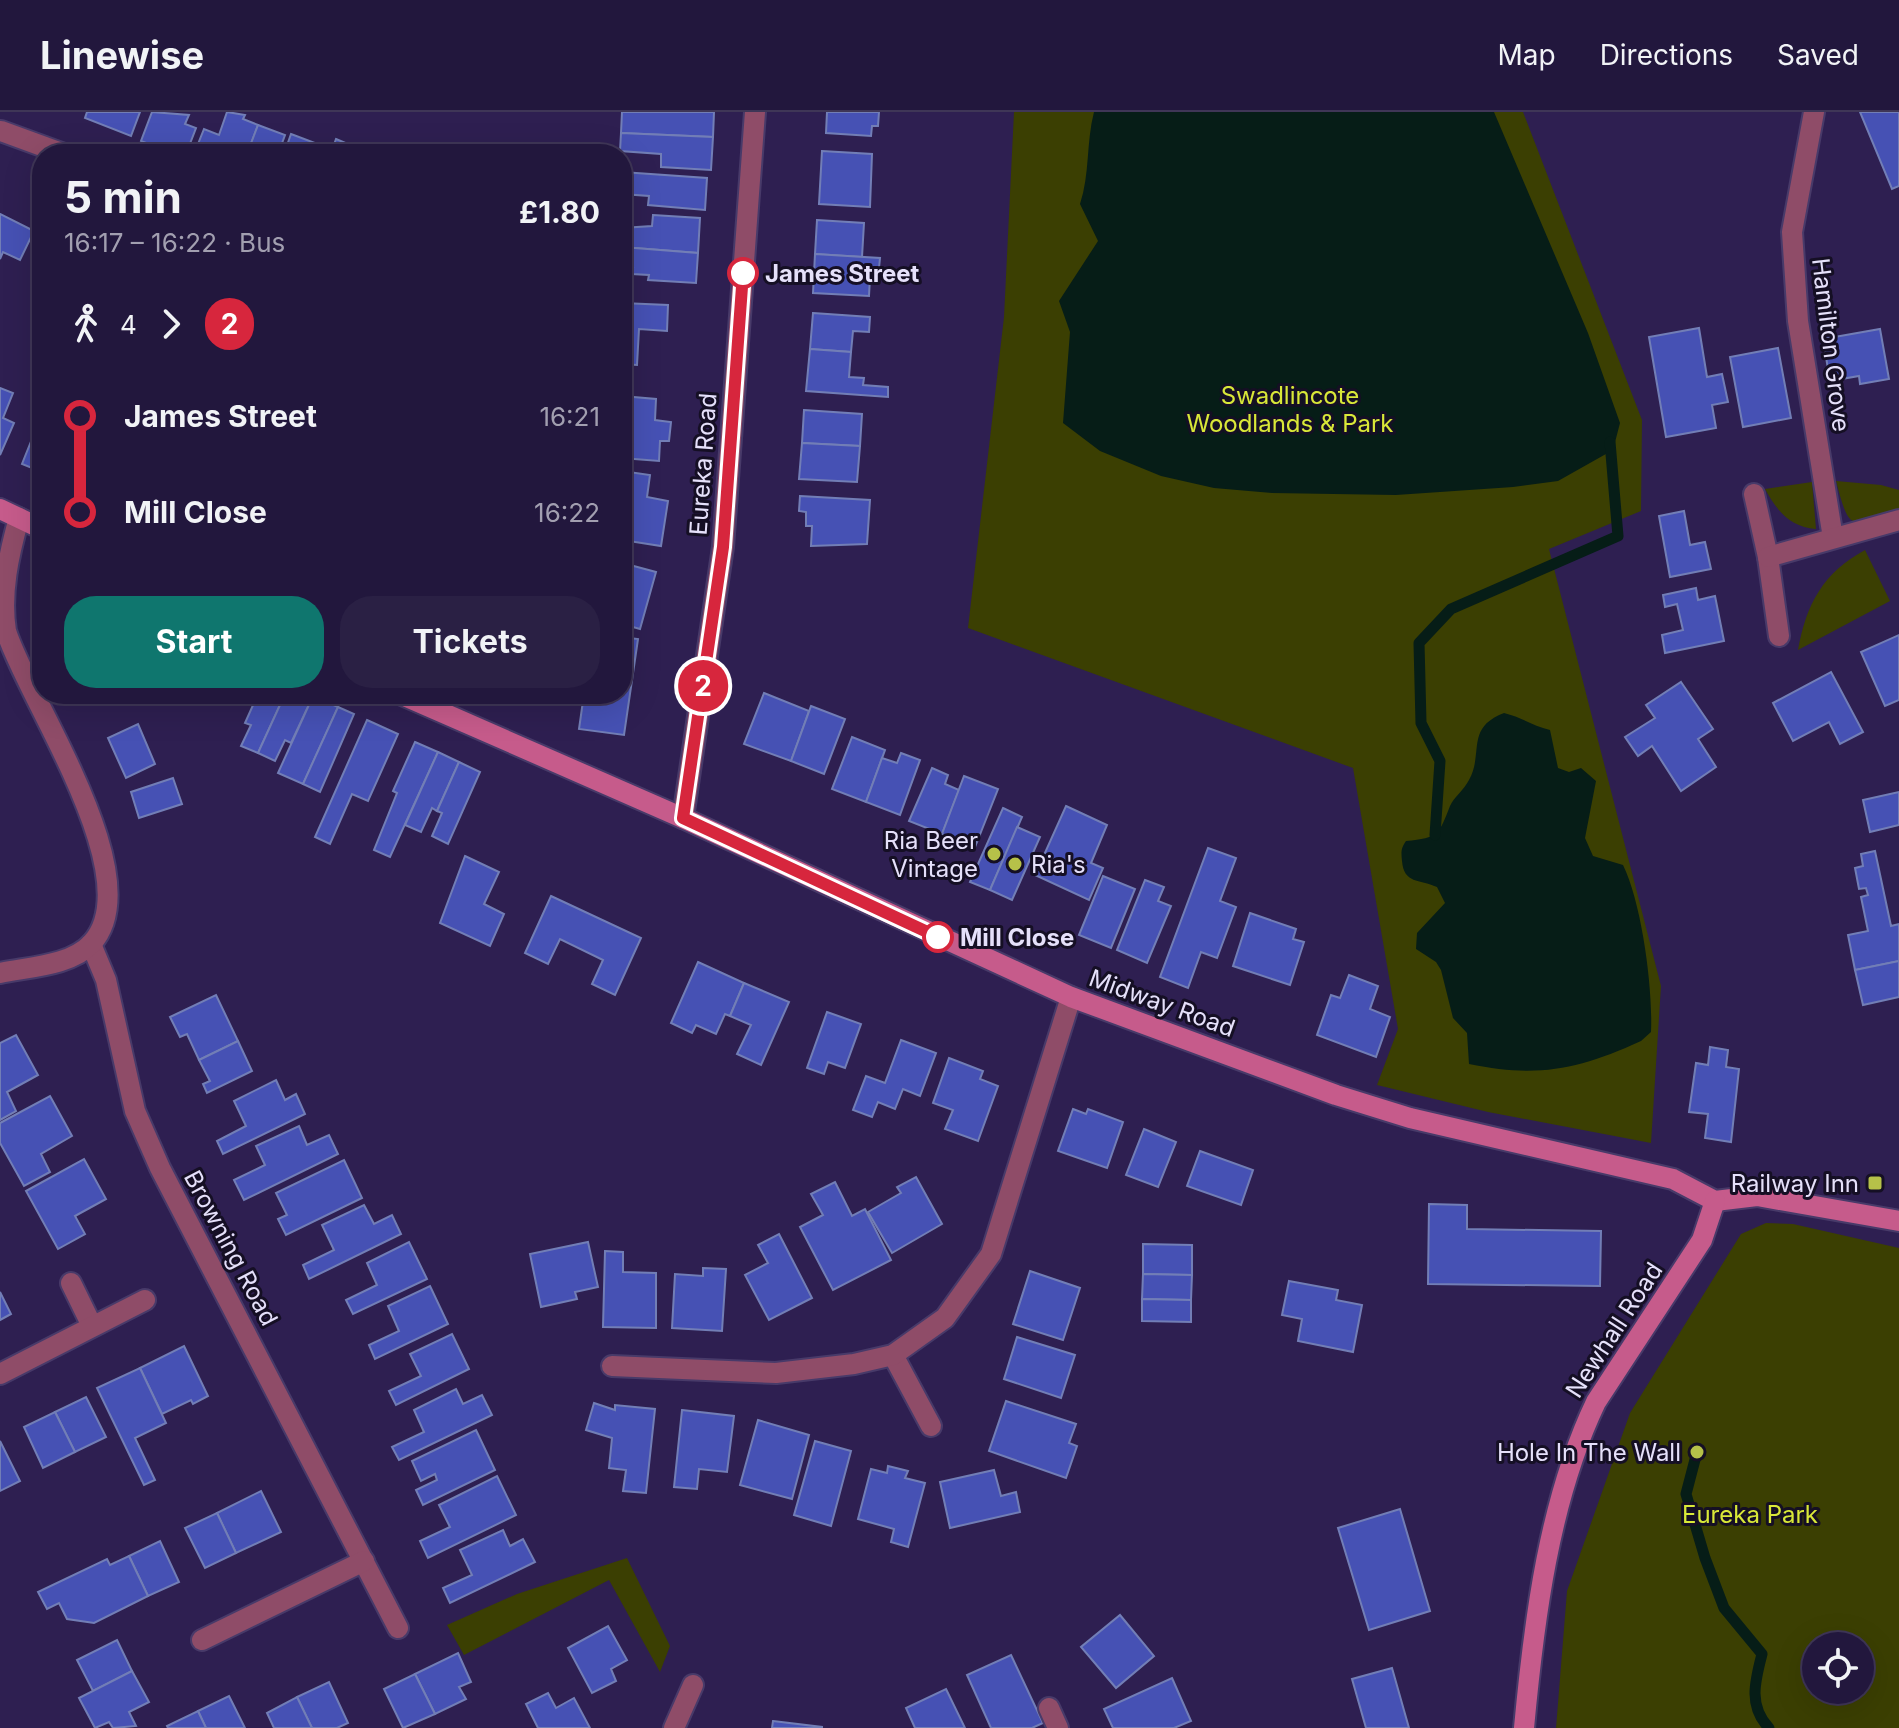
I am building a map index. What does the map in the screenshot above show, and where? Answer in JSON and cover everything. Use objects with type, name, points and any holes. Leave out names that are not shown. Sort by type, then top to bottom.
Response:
[{"type":"main road","points":[[0,509],[32,524]]},
{"type":"main road","name":"Midway Road","points":[[423,704],[683,818],[1071,997],[1336,1095],[1410,1118],[1673,1179],[1715,1201]]},
{"type":"main road","points":[[1715,1201],[1757,1196],[1899,1221]]},
{"type":"main road","name":"Newhall Road","points":[[1524,1728],[1530,1664],[1554,1533],[1582,1430],[1596,1402],[1702,1240],[1715,1201]]},
{"type":"street","name":"Eureka Road","points":[[683,818],[723,547],[755,112]]},
{"type":"street","name":"Hamilton Grove","points":[[1814,112],[1792,232],[1798,321],[1833,538]]},
{"type":"street","points":[[1,131],[37,144]]},
{"type":"street","points":[[1754,494],[1768,557],[1779,636]]},
{"type":"street","points":[[19,518],[1,593],[6,631],[32,687]]},
{"type":"street","points":[[1768,557],[1899,520]]},
{"type":"street","points":[[0,973],[70,958],[91,944],[103,923],[106,899],[102,852],[86,804],[40,704]]},
{"type":"street","name":"Browning Road","points":[[91,944],[106,980],[135,1111],[160,1168],[398,1628]]},
{"type":"street","points":[[612,1366],[776,1373],[854,1364],[893,1355],[945,1318],[991,1254],[1071,997]]},
{"type":"street","points":[[71,1283],[92,1326]]},
{"type":"street","points":[[0,1374],[145,1300]]},
{"type":"street","points":[[893,1355],[931,1426]]},
{"type":"street","points":[[202,1640],[364,1561]]},
{"type":"street","points":[[674,1728],[693,1685]]},
{"type":"street","points":[[1049,1708],[1058,1728]]},
{"type":"green space","name":"Swadlincote Woodlands & Park","points":[[1014,112],[1523,112],[1642,420],[1641,511],[1549,549],[1661,986],[1651,1143],[1488,1112],[1377,1085],[1398,1029],[1353,768],[968,628],[1004,317]]},
{"type":"green space","points":[[1836,481],[1881,485],[1899,490],[1899,511],[1857,522],[1851,520]]},
{"type":"green space","points":[[1812,482],[1816,529],[1799,525],[1785,516],[1765,489]]},
{"type":"green space","points":[[1865,550],[1890,601],[1798,650],[1806,618],[1819,591],[1838,569]]},
{"type":"green space","name":"Eureka Park","points":[[1766,1223],[1793,1224],[1899,1248],[1899,1728],[1556,1728],[1567,1591],[1630,1413],[1741,1234]]},
{"type":"green space","points":[[627,1558],[670,1646],[660,1672],[609,1580],[464,1655],[447,1625],[517,1594]]},
{"type":"shaded area","points":[[1094,112],[1494,112],[1588,333],[1620,423],[1613,450],[1558,481],[1396,495],[1272,493],[1214,488],[1161,476],[1100,451],[1063,423],[1070,332],[1059,301],[1098,241],[1080,204]]},
{"type":"shaded area","points":[[1504,713],[1550,730],[1558,768],[1569,772],[1581,768],[1596,781],[1585,838],[1593,856],[1623,865],[1636,902],[1645,947],[1651,1032],[1641,1041],[1618,1051],[1557,1069],[1516,1070],[1469,1064],[1467,1033],[1453,1018],[1441,970],[1436,962],[1416,949],[1417,933],[1445,903],[1437,887],[1414,880],[1403,868],[1402,850],[1406,841],[1432,836],[1440,829],[1473,770],[1484,726]]},
{"type":"building","points":[[87,112],[140,112],[131,136],[85,118]]},
{"type":"building","points":[[152,112],[189,115],[185,124],[196,128],[190,144],[149,144],[141,141]]},
{"type":"building","points":[[227,112],[245,115],[243,119],[258,125],[251,144],[198,144],[204,129],[219,135]]},
{"type":"building","points":[[622,112],[714,112],[713,137],[621,133]]},
{"type":"building","points":[[827,112],[879,112],[878,126],[872,126],[871,136],[826,133]]},
{"type":"building","points":[[1860,112],[1899,112],[1899,186],[1892,189]]},
{"type":"building","points":[[258,125],[285,135],[282,144],[251,144]]},
{"type":"building","points":[[621,133],[713,137],[711,170],[661,167],[661,154],[632,152],[632,144],[620,144]]},
{"type":"building","points":[[291,134],[318,144],[288,144]]},
{"type":"building","points":[[822,151],[872,154],[870,207],[819,204]]},
{"type":"building","points":[[632,173],[707,178],[705,210],[648,205],[649,196],[632,195]]},
{"type":"building","points":[[0,214],[32,230],[32,235],[20,260],[3,252],[0,259]]},
{"type":"building","points":[[653,215],[700,218],[698,253],[632,248],[632,227],[652,226]]},
{"type":"building","points":[[817,220],[864,223],[862,257],[815,254]]},
{"type":"building","points":[[632,248],[698,253],[696,283],[648,280],[649,275],[632,274]]},
{"type":"building","points":[[815,254],[880,258],[878,278],[870,277],[869,296],[813,293]]},
{"type":"building","points":[[632,303],[668,305],[667,331],[639,329],[637,365],[632,365]]},
{"type":"building","points":[[813,313],[870,317],[869,332],[853,331],[851,352],[810,349]]},
{"type":"building","points":[[1699,328],[1707,377],[1722,374],[1728,402],[1712,405],[1716,428],[1666,437],[1649,337]]},
{"type":"building","points":[[1880,329],[1889,379],[1860,384],[1859,376],[1830,381],[1823,339]]},
{"type":"building","points":[[1778,348],[1791,418],[1743,427],[1730,357]]},
{"type":"building","points":[[810,349],[851,352],[849,377],[864,378],[863,385],[888,387],[888,397],[806,391]]},
{"type":"building","points":[[0,388],[13,393],[3,418],[14,423],[0,455]]},
{"type":"building","points":[[632,397],[656,399],[655,420],[671,422],[669,441],[660,441],[659,461],[632,459]]},
{"type":"building","points":[[804,410],[862,414],[860,446],[802,443]]},
{"type":"building","points":[[32,439],[32,468],[22,464]]},
{"type":"building","points":[[802,443],[860,446],[857,482],[799,479]]},
{"type":"building","points":[[632,472],[650,475],[647,497],[668,501],[661,546],[632,542]]},
{"type":"building","points":[[800,496],[870,500],[867,544],[811,546],[812,526],[806,526],[806,512],[799,511]]},
{"type":"building","points":[[1684,511],[1690,545],[1705,542],[1711,569],[1670,577],[1659,516]]},
{"type":"building","points":[[632,566],[656,572],[640,629],[632,627]]},
{"type":"building","points":[[1696,588],[1698,600],[1715,596],[1724,641],[1665,653],[1662,635],[1683,630],[1677,604],[1665,607],[1663,595]]},
{"type":"building","points":[[1899,635],[1899,700],[1885,706],[1861,652]]},
{"type":"building","points":[[632,638],[638,639],[632,680]]},
{"type":"building","points":[[1831,672],[1863,732],[1840,744],[1829,722],[1793,741],[1773,703]]},
{"type":"building","points":[[1681,682],[1713,729],[1698,739],[1716,767],[1681,791],[1652,746],[1638,756],[1625,737],[1655,718],[1646,705]]},
{"type":"building","points":[[764,693],[809,711],[791,761],[744,744]]},
{"type":"building","points":[[254,704],[280,704],[258,753],[241,746],[251,725],[245,723]]},
{"type":"building","points":[[280,704],[309,704],[291,743],[285,740],[275,761],[258,753]]},
{"type":"building","points":[[309,704],[338,707],[303,784],[278,773]]},
{"type":"building","points":[[583,704],[629,704],[624,735],[579,729]]},
{"type":"building","points":[[811,706],[845,719],[824,774],[791,761]]},
{"type":"building","points":[[338,707],[354,714],[320,792],[303,784]]},
{"type":"building","points":[[367,720],[398,734],[368,801],[352,794],[330,844],[315,837]]},
{"type":"building","points":[[138,724],[155,764],[126,778],[108,738]]},
{"type":"building","points":[[852,737],[885,750],[866,802],[832,789]]},
{"type":"building","points":[[415,742],[438,752],[390,857],[374,850],[397,793],[393,791]]},
{"type":"building","points":[[438,752],[459,762],[437,811],[432,808],[421,832],[405,825]]},
{"type":"building","points":[[901,753],[920,760],[900,815],[866,802],[882,758],[897,763]]},
{"type":"building","points":[[459,762],[480,772],[448,844],[432,836],[442,813],[437,811]]},
{"type":"building","points":[[932,768],[948,775],[945,784],[959,790],[942,834],[909,821]]},
{"type":"building","points":[[964,776],[998,789],[975,847],[942,834]]},
{"type":"building","points":[[173,778],[182,804],[139,818],[131,792]]},
{"type":"building","points":[[1899,792],[1899,825],[1870,832],[1863,800]]},
{"type":"building","points":[[1066,806],[1107,825],[1091,863],[1103,868],[1089,900],[1035,875]]},
{"type":"building","name":"Ria Beer Vintage","points":[[1003,808],[1022,817],[990,890],[970,882]]},
{"type":"building","name":"Ria's","points":[[1017,827],[1040,837],[1012,900],[990,890]]},
{"type":"building","points":[[1208,848],[1236,858],[1220,901],[1236,907],[1217,958],[1201,952],[1188,988],[1160,977]]},
{"type":"building","points":[[1875,851],[1891,926],[1899,924],[1899,961],[1855,970],[1848,935],[1868,931],[1861,897],[1868,895],[1866,888],[1859,889],[1855,868],[1863,866],[1861,854]]},
{"type":"building","points":[[465,856],[499,872],[484,904],[504,914],[490,946],[440,923]]},
{"type":"building","points":[[1103,876],[1135,889],[1111,948],[1079,935]]},
{"type":"building","points":[[1145,880],[1164,887],[1158,901],[1171,906],[1147,963],[1117,950]]},
{"type":"building","points":[[551,896],[641,938],[615,995],[592,984],[603,960],[560,939],[548,964],[525,953]]},
{"type":"building","points":[[1250,913],[1296,929],[1293,939],[1304,942],[1290,985],[1233,966]]},
{"type":"building","points":[[1899,961],[1899,997],[1863,1005],[1855,970]]},
{"type":"building","points":[[698,962],[744,983],[730,1016],[725,1014],[716,1034],[696,1025],[692,1033],[671,1023]]},
{"type":"building","points":[[1349,975],[1378,986],[1370,1009],[1390,1017],[1376,1057],[1317,1035],[1331,995],[1340,998]]},
{"type":"building","points":[[744,983],[789,1002],[761,1065],[737,1054],[751,1025],[730,1016]]},
{"type":"building","points":[[216,995],[238,1041],[199,1060],[187,1034],[180,1037],[170,1017]]},
{"type":"building","points":[[827,1012],[861,1024],[845,1068],[828,1062],[824,1074],[807,1068]]},
{"type":"building","points":[[16,1035],[38,1075],[7,1092],[16,1111],[0,1120],[0,1043]]},
{"type":"building","points":[[901,1040],[936,1053],[920,1096],[903,1089],[895,1109],[878,1102],[872,1117],[853,1110],[866,1076],[885,1083]]},
{"type":"building","points":[[238,1041],[252,1071],[207,1093],[203,1084],[210,1081],[199,1060]]},
{"type":"building","points":[[1710,1047],[1728,1050],[1726,1067],[1739,1069],[1731,1142],[1705,1138],[1708,1114],[1689,1112],[1696,1063],[1708,1065]]},
{"type":"building","points":[[949,1058],[983,1071],[980,1079],[998,1086],[978,1141],[945,1129],[953,1110],[933,1103]]},
{"type":"building","points":[[276,1080],[285,1100],[296,1094],[305,1114],[223,1154],[217,1141],[246,1126],[234,1101]]},
{"type":"building","points":[[50,1096],[72,1136],[41,1154],[50,1172],[24,1186],[0,1143],[0,1123]]},
{"type":"building","points":[[1073,1109],[1086,1114],[1088,1109],[1123,1122],[1107,1168],[1058,1151]]},
{"type":"building","points":[[299,1126],[307,1145],[329,1135],[338,1154],[244,1200],[234,1180],[265,1165],[256,1146]]},
{"type":"building","points":[[1144,1129],[1176,1142],[1158,1187],[1126,1175]]},
{"type":"building","points":[[1200,1151],[1253,1170],[1241,1205],[1187,1186]]},
{"type":"building","points":[[84,1159],[106,1199],[75,1216],[85,1234],[58,1249],[26,1191]]},
{"type":"building","points":[[344,1160],[362,1198],[286,1235],[278,1219],[287,1215],[276,1193]]},
{"type":"building","points":[[916,1177],[942,1224],[892,1253],[868,1212],[901,1193],[897,1187]]},
{"type":"building","points":[[835,1182],[852,1216],[865,1209],[891,1260],[833,1290],[800,1227],[823,1215],[811,1194]]},
{"type":"building","points":[[1429,1204],[1467,1205],[1467,1229],[1601,1231],[1600,1286],[1428,1284]]},
{"type":"building","points":[[364,1205],[374,1224],[392,1215],[401,1234],[309,1279],[303,1265],[334,1250],[322,1225]]},
{"type":"building","points":[[779,1234],[812,1298],[769,1320],[745,1275],[768,1263],[758,1245]]},
{"type":"building","points":[[409,1242],[427,1279],[353,1314],[346,1300],[377,1285],[367,1263]]},
{"type":"building","points":[[588,1242],[598,1287],[575,1292],[577,1299],[541,1307],[530,1254]]},
{"type":"building","points":[[1143,1244],[1192,1245],[1192,1275],[1143,1274]]},
{"type":"building","points":[[605,1251],[623,1252],[623,1272],[656,1273],[656,1328],[603,1327]]},
{"type":"building","points":[[703,1268],[726,1269],[722,1331],[672,1328],[675,1274],[703,1276]]},
{"type":"building","points":[[1030,1271],[1080,1288],[1063,1340],[1013,1324]]},
{"type":"building","points":[[1143,1274],[1192,1275],[1191,1300],[1142,1299]]},
{"type":"building","points":[[1289,1281],[1338,1290],[1336,1300],[1362,1305],[1353,1352],[1298,1341],[1302,1319],[1282,1315]]},
{"type":"building","points":[[430,1286],[448,1324],[375,1359],[369,1345],[399,1331],[388,1306]]},
{"type":"building","points":[[0,1292],[11,1314],[0,1320]]},
{"type":"building","points":[[1142,1299],[1191,1300],[1191,1322],[1142,1321]]},
{"type":"building","points":[[452,1334],[469,1369],[396,1405],[389,1391],[421,1376],[410,1354]]},
{"type":"building","points":[[1017,1337],[1075,1355],[1061,1398],[1004,1379]]},
{"type":"building","points":[[184,1346],[208,1396],[193,1404],[191,1400],[162,1414],[140,1368]]},
{"type":"building","points":[[140,1368],[166,1423],[135,1438],[155,1480],[144,1485],[97,1388]]},
{"type":"building","points":[[456,1389],[463,1404],[482,1395],[492,1415],[399,1460],[392,1447],[424,1432],[414,1410]]},
{"type":"building","points":[[86,1397],[106,1437],[75,1452],[55,1412]]},
{"type":"building","points":[[1006,1401],[1076,1424],[1069,1443],[1077,1446],[1066,1478],[989,1451]]},
{"type":"building","points":[[594,1403],[615,1410],[615,1405],[655,1409],[646,1493],[623,1491],[626,1470],[609,1468],[612,1438],[586,1430]]},
{"type":"building","points":[[682,1410],[734,1416],[727,1472],[699,1469],[697,1489],[674,1487]]},
{"type":"building","points":[[55,1412],[75,1452],[43,1468],[24,1427]]},
{"type":"building","points":[[758,1420],[809,1435],[792,1499],[740,1485]]},
{"type":"building","points":[[476,1430],[495,1470],[423,1505],[416,1490],[437,1480],[435,1474],[421,1481],[412,1461]]},
{"type":"building","points":[[0,1441],[20,1481],[0,1491]]},
{"type":"building","points":[[815,1441],[851,1451],[831,1526],[794,1515]]},
{"type":"building","points":[[888,1466],[908,1471],[905,1478],[925,1483],[908,1547],[891,1542],[894,1529],[858,1519],[871,1469],[887,1473]]},
{"type":"building","points":[[994,1470],[1001,1496],[1016,1492],[1020,1512],[950,1528],[940,1482]]},
{"type":"building","points":[[497,1476],[516,1515],[428,1558],[420,1541],[450,1527],[439,1505]]},
{"type":"building","points":[[261,1491],[281,1532],[236,1553],[217,1513]]},
{"type":"building","points":[[1400,1509],[1430,1611],[1369,1630],[1338,1528]]},
{"type":"building","points":[[217,1513],[236,1553],[205,1568],[185,1528]]},
{"type":"building","points":[[503,1530],[510,1546],[523,1539],[535,1562],[450,1603],[443,1588],[472,1575],[460,1550]]},
{"type":"building","points":[[160,1541],[179,1582],[148,1596],[129,1556]]},
{"type":"building","points":[[129,1556],[148,1596],[94,1623],[67,1619],[59,1603],[47,1609],[38,1592],[107,1559],[110,1565]]},
{"type":"building","points":[[1120,1615],[1154,1656],[1116,1688],[1081,1647]]},
{"type":"building","points":[[608,1626],[627,1660],[611,1669],[616,1681],[592,1693],[568,1648]]},
{"type":"building","points":[[117,1640],[132,1671],[93,1691],[77,1660]]},
{"type":"building","points":[[458,1653],[471,1682],[459,1687],[466,1699],[435,1714],[415,1674]]},
{"type":"building","points":[[1011,1655],[1043,1723],[1032,1728],[991,1728],[967,1675]]},
{"type":"building","points":[[1392,1668],[1409,1728],[1366,1728],[1352,1679]]},
{"type":"building","points":[[132,1671],[149,1702],[129,1712],[136,1726],[113,1728],[109,1722],[95,1728],[79,1698]]},
{"type":"building","points":[[415,1674],[435,1714],[403,1728],[384,1689]]},
{"type":"building","points":[[1172,1678],[1191,1721],[1174,1728],[1113,1728],[1104,1709]]},
{"type":"building","points":[[329,1682],[348,1723],[337,1728],[312,1728],[297,1697]]},
{"type":"building","points":[[946,1689],[965,1728],[915,1728],[906,1708]]},
{"type":"building","points":[[548,1693],[556,1708],[574,1698],[590,1728],[538,1728],[526,1704]]},
{"type":"building","points":[[229,1696],[245,1728],[206,1728],[198,1711]]},
{"type":"building","points":[[297,1697],[312,1728],[274,1728],[267,1713]]},
{"type":"building","points":[[198,1711],[206,1728],[168,1728],[167,1726]]},
{"type":"building","points":[[773,1721],[822,1727],[822,1728],[772,1728]]},
{"type":"waterway","points":[[1435,835],[1440,761],[1421,723],[1419,643],[1451,609],[1618,536],[1610,442]]},
{"type":"waterway","points":[[1697,1452],[1686,1494],[1724,1608],[1762,1654],[1755,1693],[1758,1711],[1769,1728]]},
{"type":"bus line","name":"2","points":[[743,273],[723,547],[683,818],[938,937]]},
{"type":"place","name":"James Street","points":[[743,273]]},
{"type":"place","name":"Ria Beer Vintage","points":[[994,854]]},
{"type":"place","name":"Ria's","points":[[1015,864]]},
{"type":"place","name":"Mill Close","points":[[938,937]]},
{"type":"place","name":"Railway Inn","points":[[1875,1183]]},
{"type":"place","name":"Hole In The Wall","points":[[1697,1452]]}]
